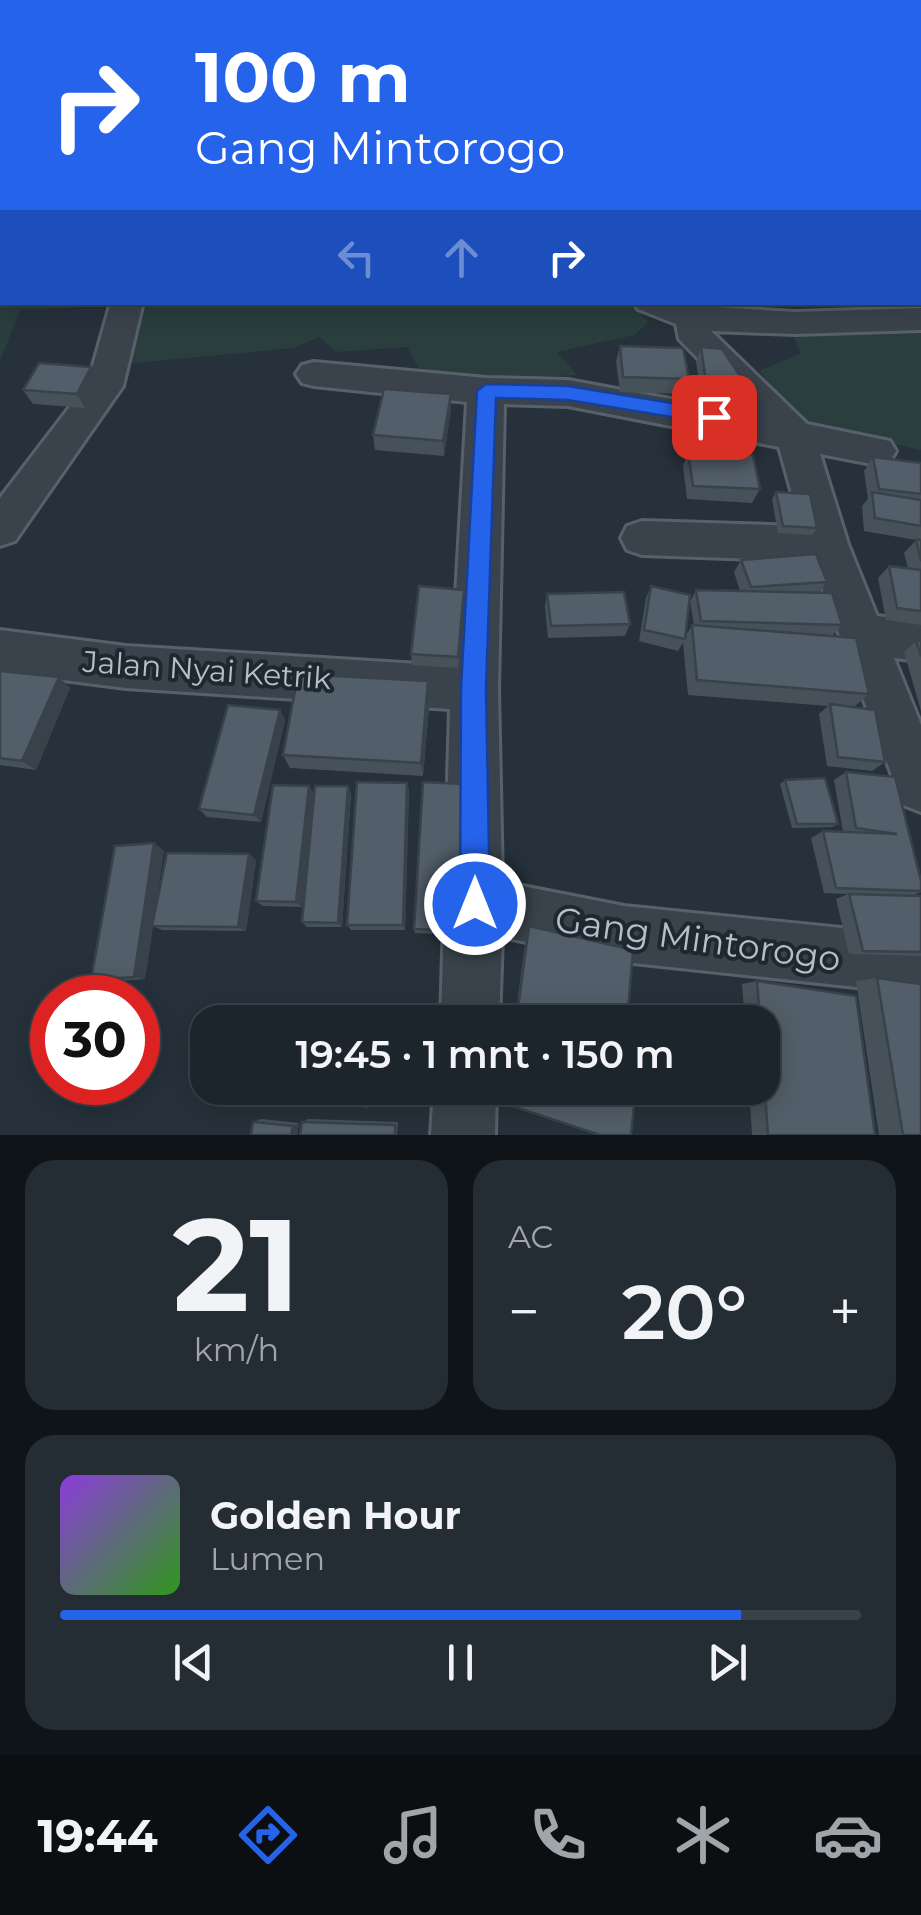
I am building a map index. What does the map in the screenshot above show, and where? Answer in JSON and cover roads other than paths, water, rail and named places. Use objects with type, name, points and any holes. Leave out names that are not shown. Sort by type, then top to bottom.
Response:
[{"type":"street","points":[[0,529],[105,386],[126,305]]},
{"type":"street","points":[[658,305],[694,318],[795,323],[921,319]]},
{"type":"street","points":[[694,318],[691,331],[794,435],[827,544],[921,787]]},
{"type":"street","points":[[314,374],[486,404],[568,393],[877,451]]},
{"type":"street","points":[[471,1005],[475,904],[474,689],[486,404]]},
{"type":"street","points":[[642,538],[827,544]]},
{"type":"street","points":[[865,635],[921,641]]},
{"type":"street","name":"Jalan Nyai Ketrik","points":[[0,651],[126,667],[474,689]]},
{"type":"street","name":"Gang Mintorogo","points":[[475,904],[624,934],[921,965]]},
{"type":"street","points":[[463,1135],[464,1105]]}]
